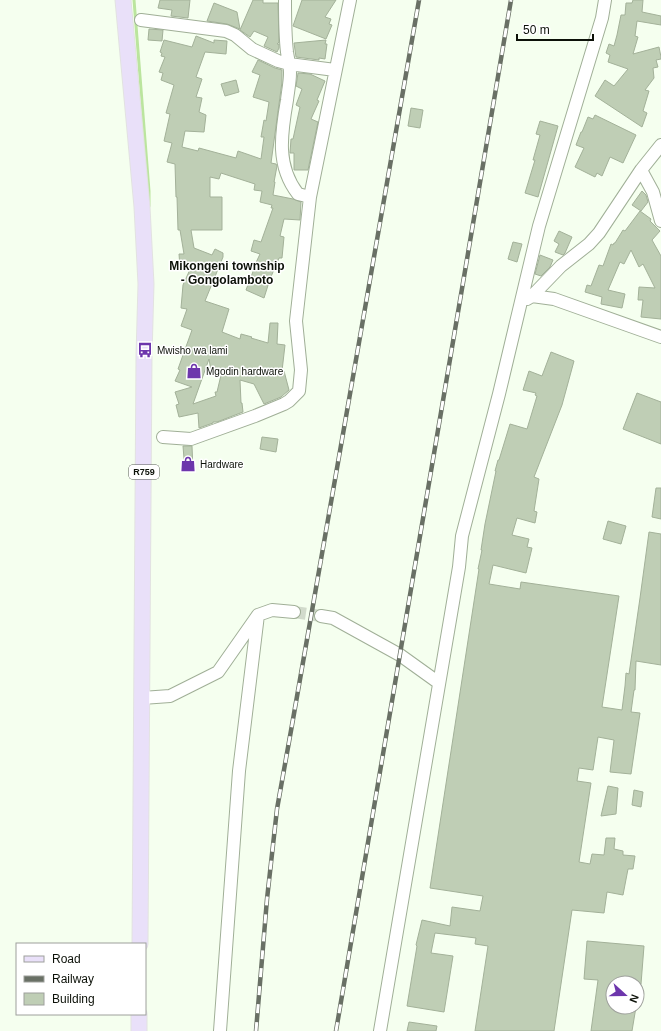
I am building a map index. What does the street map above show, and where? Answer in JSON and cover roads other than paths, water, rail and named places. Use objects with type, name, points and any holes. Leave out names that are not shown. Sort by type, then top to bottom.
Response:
[{"type":"main road","name":"R759","points":[[123,0],[142,207],[145,265],[140,943]]},
{"type":"main road","points":[[139,1031],[140,1015]]},
{"type":"street","points":[[285,0],[286,36],[290,81],[282,136],[283,162],[287,177],[293,188],[298,194],[310,197]]},
{"type":"street","points":[[163,438],[191,439],[284,404],[299,391],[301,370],[296,321],[310,197],[350,0]]},
{"type":"street","points":[[380,1031],[459,567],[462,536],[499,394],[539,226],[598,32],[605,0]]},
{"type":"street","points":[[141,20],[226,31],[235,35],[252,48],[278,61],[288,64],[335,70]]},
{"type":"street","points":[[521,304],[532,296],[561,266],[589,244],[599,233],[641,170],[661,145]]},
{"type":"street","points":[[641,170],[653,192],[661,221]]},
{"type":"street","points":[[532,296],[554,299],[661,337]]},
{"type":"street","points":[[142,698],[170,696],[218,672],[258,615],[272,610],[294,612]]},
{"type":"street","points":[[220,1031],[239,771],[258,615]]},
{"type":"street","points":[[321,616],[333,618],[394,652],[439,683]]},
{"type":"waterway","points":[[134,0],[149,206]]},
{"type":"tunnel","points":[[294,612],[321,616]]},
{"type":"railway","points":[[256,1031],[267,899],[277,809],[419,0]]},
{"type":"railway","points":[[336,1031],[511,0]]},
{"type":"place","name":"Mwisho wa lami","points":[[145,350]]},
{"type":"place","name":"Mgodin hardware","points":[[194,371]]},
{"type":"place","name":"Hardware","points":[[188,464]]},
{"type":"district","name":"Mikongeni township - Gongolamboto","points":[[227,273]]}]
